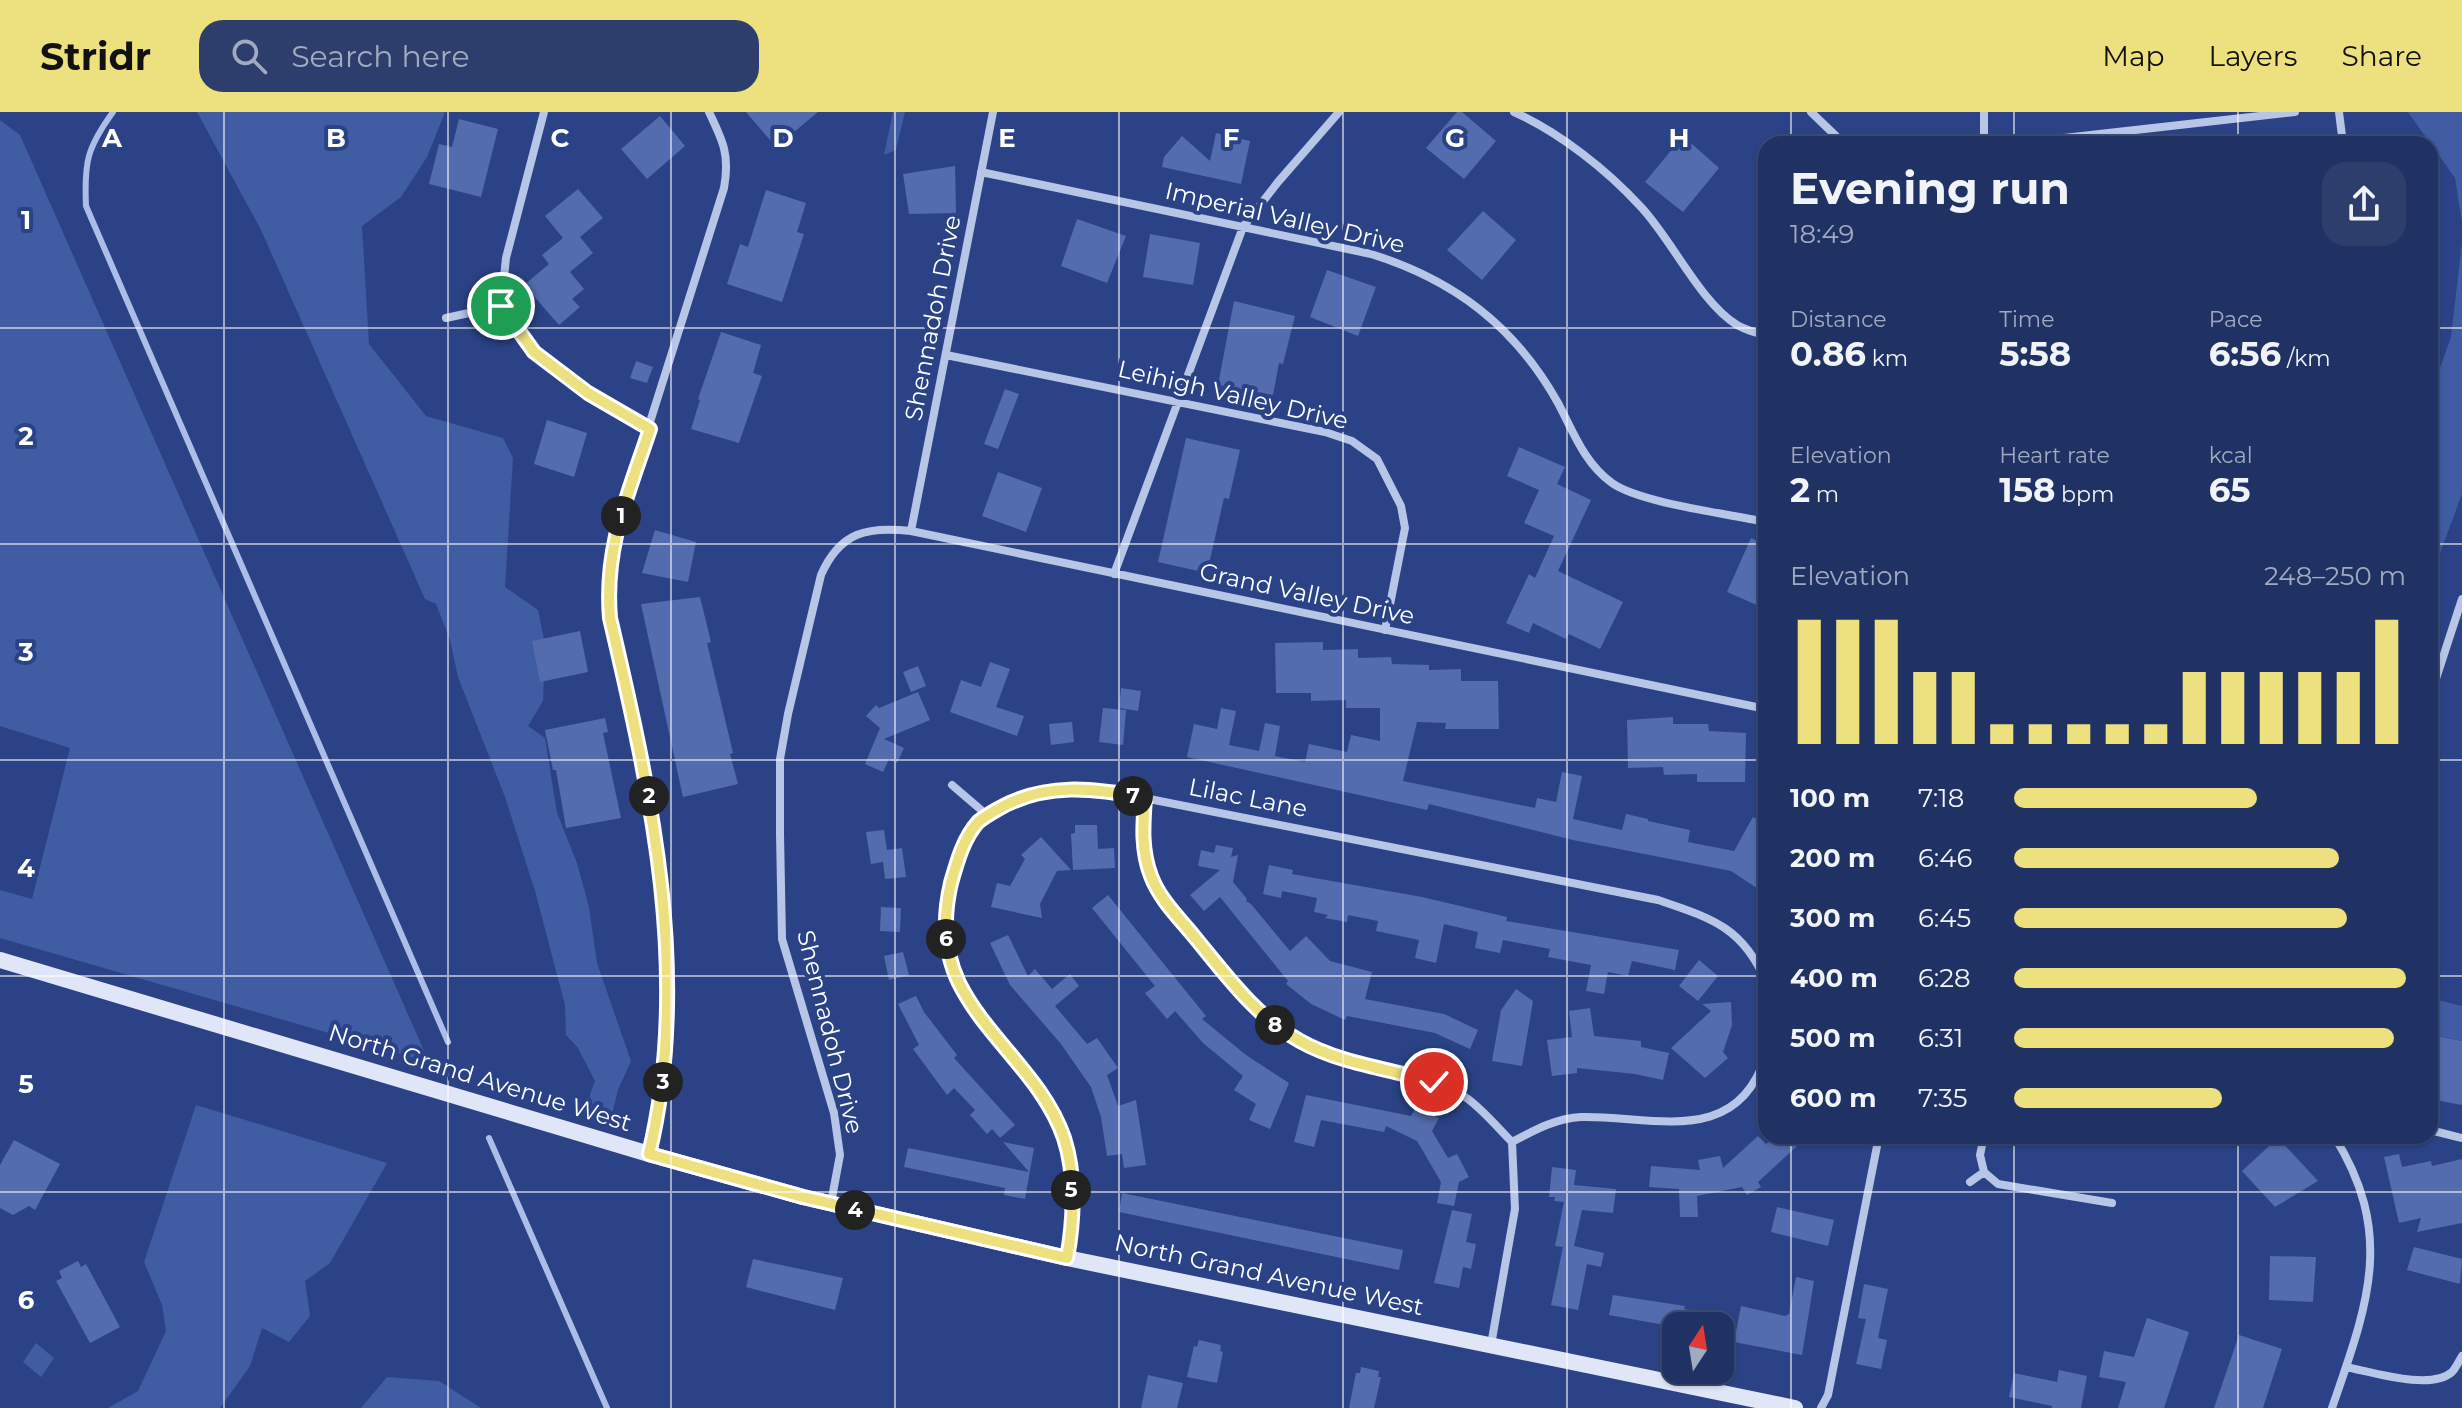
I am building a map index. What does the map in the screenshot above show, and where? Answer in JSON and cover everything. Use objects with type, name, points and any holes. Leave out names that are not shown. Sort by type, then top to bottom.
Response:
[{"type":"main road","name":"North Grand Avenue West","points":[[0,960],[649,1154],[831,1204],[1067,1258],[1795,1408]]},
{"type":"street","points":[[544,112],[506,258],[501,306],[534,352],[588,393],[650,429]]},
{"type":"street","points":[[649,1154],[666,1057],[664,911],[657,841],[610,618],[608,592],[613,539],[724,188],[728,168],[725,145],[709,112]]},
{"type":"street","name":"Shennadoh Drive","points":[[911,531],[993,112]]},
{"type":"street","points":[[1114,574],[1243,227],[1339,112]]},
{"type":"street","points":[[1514,112],[1571,146],[1617,183],[1664,233],[1724,315],[1738,325],[1758,332]]},
{"type":"street","points":[[1811,112],[1836,136]]},
{"type":"street","points":[[1984,112],[1984,136]]},
{"type":"street","points":[[2082,136],[2295,112]]},
{"type":"street","points":[[2339,112],[2342,136]]},
{"type":"street","name":"Imperial Valley Drive","points":[[981,172],[1371,254],[1401,263],[1465,296],[1501,326],[1535,365],[1595,469],[1615,485],[1650,498],[1758,520]]},
{"type":"street","points":[[446,318],[501,306]]},
{"type":"street","name":"Leihigh Valley Drive","points":[[946,355],[1325,432],[1352,441],[1377,459],[1401,506],[1405,528],[1385,630]]},
{"type":"street","name":"Grand Valley Drive","points":[[842,544],[863,532],[884,528],[911,531],[1758,707]]},
{"type":"street","name":"Shennadoh Drive","points":[[831,1204],[840,1155],[834,1113],[782,939],[780,759],[821,575],[830,556],[842,544]]},
{"type":"street","points":[[2438,672],[2462,599]]},
{"type":"street","points":[[952,785],[987,815]]},
{"type":"street","name":"Lilac Lane","points":[[1067,1258],[1071,1236],[1071,1195],[1069,1159],[1064,1139],[1029,1076],[972,1006],[947,952],[947,901],[957,861],[967,838],[979,822],[1009,803],[1038,792],[1104,790],[1658,900],[1718,923],[1747,945],[1758,966]]},
{"type":"street","points":[[1145,798],[1143,837],[1151,878],[1169,907],[1260,1012],[1302,1042],[1349,1060],[1434,1082],[1467,1098],[1512,1142],[1515,1209],[1491,1345]]},
{"type":"street","points":[[1512,1142],[1556,1121],[1580,1117],[1669,1123],[1695,1121],[1735,1103],[1758,1074]]},
{"type":"street","points":[[2438,1132],[2462,1138]]},
{"type":"street","points":[[1821,1408],[1829,1390],[1877,1144]]},
{"type":"street","points":[[1982,1144],[1980,1155],[1984,1172],[1998,1184],[2112,1203]]},
{"type":"street","points":[[2332,1408],[2370,1280],[2371,1239],[2363,1193],[2341,1144]]},
{"type":"street","points":[[1970,1182],[1984,1172]]},
{"type":"street","points":[[2346,1367],[2415,1380],[2437,1380],[2451,1373],[2462,1356]]},
{"type":"shaded area","points":[[197,112],[445,112],[427,157],[401,197],[362,226],[369,344],[426,416],[503,438],[513,458],[505,587],[538,610],[545,645],[543,701],[528,726],[545,738],[557,813],[577,863],[589,907],[597,963],[631,1061],[618,1090],[610,1122],[596,1115],[590,1107],[595,1081],[578,1048],[566,1035],[565,1005],[535,891],[505,797],[458,677],[450,640],[436,604],[425,599],[261,230]]},
{"type":"shaded area","points":[[893,112],[905,112],[896,150],[884,155]]},
{"type":"shaded area","points":[[2408,112],[2462,112],[2462,222],[2455,178],[2438,154],[2438,136],[2425,136]]},
{"type":"shaded area","points":[[0,120],[20,135],[429,1062],[0,938],[0,890],[32,899],[70,748],[0,726]]},
{"type":"shaded area","points":[[2462,242],[2462,494],[2438,558],[2438,374],[2451,337]]},
{"type":"shaded area","points":[[2438,1000],[2462,1006],[2462,1041],[2438,1036]]},
{"type":"shaded area","points":[[196,1105],[387,1163],[330,1263],[305,1281],[310,1316],[289,1342],[262,1328],[250,1366],[220,1408],[108,1408],[138,1391],[166,1331],[162,1305],[144,1262]]},
{"type":"shaded area","points":[[36,1343],[54,1358],[41,1377],[23,1362]]},
{"type":"shaded area","points":[[387,1377],[439,1381],[481,1408],[361,1408]]},
{"type":"building","points":[[746,112],[818,112],[776,147]]},
{"type":"building","points":[[1457,112],[1462,112],[1496,141],[1464,179],[1426,148]]},
{"type":"building","points":[[660,116],[685,146],[647,179],[621,149]]},
{"type":"building","points":[[459,119],[498,129],[481,197],[429,184],[439,144],[452,147]]},
{"type":"building","points":[[1216,133],[1250,141],[1241,184],[1162,167],[1164,157],[1182,136],[1210,161]]},
{"type":"building","points":[[1683,136],[1719,168],[1683,212],[1645,182]]},
{"type":"building","points":[[955,166],[956,213],[909,214],[903,174]]},
{"type":"building","points":[[578,189],[603,218],[580,237],[593,253],[570,272],[584,289],[572,299],[580,307],[559,325],[524,285],[549,264],[542,255],[563,238],[545,216]]},
{"type":"building","points":[[766,190],[806,203],[797,232],[804,234],[782,302],[727,284],[740,244],[748,247]]},
{"type":"building","points":[[1483,211],[1516,240],[1482,280],[1447,250]]},
{"type":"building","points":[[1077,219],[1126,236],[1107,283],[1061,266]]},
{"type":"building","points":[[1150,234],[1200,243],[1193,285],[1143,277]]},
{"type":"building","points":[[1327,270],[1376,287],[1358,336],[1310,317]]},
{"type":"building","points":[[1234,301],[1295,316],[1283,364],[1279,363],[1273,395],[1218,385]]},
{"type":"building","points":[[721,332],[761,345],[753,373],[762,376],[739,443],[691,429]]},
{"type":"building","points":[[636,361],[653,367],[647,383],[630,378]]},
{"type":"building","points":[[1005,389],[1019,394],[998,449],[984,444]]},
{"type":"building","points":[[547,420],[587,433],[574,477],[534,464]]},
{"type":"building","points":[[1186,438],[1240,450],[1229,499],[1224,498],[1207,573],[1158,562]]},
{"type":"building","points":[[1519,447],[1565,467],[1557,484],[1591,500],[1558,571],[1623,602],[1600,649],[1569,634],[1566,639],[1533,623],[1529,633],[1506,623],[1529,574],[1535,578],[1554,536],[1524,523],[1539,490],[1507,476]]},
{"type":"building","points":[[998,472],[1042,488],[1026,532],[982,516]]},
{"type":"building","points":[[655,530],[696,542],[688,582],[642,573]]},
{"type":"building","points":[[1751,538],[1758,541],[1758,606],[1727,592]]},
{"type":"building","points":[[700,597],[738,784],[683,797],[641,604]]},
{"type":"building","points":[[580,631],[588,672],[540,682],[532,641]]},
{"type":"building","points":[[1323,642],[1323,650],[1358,649],[1358,658],[1391,657],[1392,664],[1429,665],[1429,670],[1461,669],[1461,681],[1498,681],[1499,729],[1445,729],[1446,723],[1417,722],[1403,781],[1535,808],[1537,798],[1556,802],[1562,772],[1582,776],[1573,819],[1622,830],[1626,814],[1690,830],[1688,842],[1734,851],[1753,817],[1758,820],[1758,889],[1731,871],[1573,840],[1429,804],[1427,810],[1187,757],[1194,724],[1217,729],[1221,708],[1236,711],[1229,745],[1259,751],[1265,723],[1280,726],[1275,756],[1305,762],[1309,744],[1347,752],[1351,735],[1380,741],[1380,708],[1346,708],[1346,700],[1311,701],[1311,693],[1276,693],[1275,643]]},
{"type":"building","points":[[990,662],[1010,669],[996,707],[1024,716],[1017,736],[950,712],[961,680],[981,687]]},
{"type":"building","points":[[918,666],[926,686],[911,692],[903,672]]},
{"type":"building","points":[[1121,688],[1141,691],[1138,711],[1119,708]]},
{"type":"building","points":[[918,692],[930,720],[884,739],[904,748],[897,763],[889,759],[883,772],[865,764],[880,728],[866,716],[876,705],[879,708]]},
{"type":"building","points":[[1103,708],[1126,710],[1123,745],[1099,742]]},
{"type":"building","points":[[1673,717],[1673,724],[1708,724],[1709,731],[1746,733],[1745,782],[1697,782],[1697,774],[1664,775],[1663,767],[1628,768],[1627,720]]},
{"type":"building","points":[[605,718],[608,732],[603,733],[621,818],[566,828],[545,730]]},
{"type":"building","points":[[1072,722],[1074,742],[1051,745],[1049,724]]},
{"type":"building","points":[[1075,825],[1097,825],[1098,849],[1114,848],[1115,868],[1073,870],[1071,834],[1075,833]]},
{"type":"building","points":[[884,830],[887,850],[902,848],[906,877],[885,879],[883,862],[871,864],[866,832]]},
{"type":"building","points":[[1041,837],[1071,870],[1057,871],[1040,904],[1042,918],[991,907],[997,883],[1010,886],[1025,859],[1021,855]]},
{"type":"building","points":[[1216,845],[1233,848],[1231,857],[1238,855],[1233,882],[1290,951],[1306,936],[1330,961],[1372,972],[1365,999],[1444,1014],[1478,1030],[1470,1049],[1435,1033],[1347,1016],[1345,1020],[1311,1004],[1286,984],[1288,981],[1220,897],[1204,911],[1190,895],[1220,870],[1198,866],[1201,850],[1214,853]]},
{"type":"building","points":[[1269,865],[1293,870],[1292,874],[1422,897],[1507,917],[1506,921],[1679,950],[1675,970],[1632,961],[1628,976],[1608,972],[1604,994],[1586,991],[1591,965],[1548,957],[1550,949],[1503,940],[1500,953],[1475,948],[1478,932],[1444,924],[1436,963],[1415,958],[1419,940],[1376,931],[1378,921],[1348,915],[1347,922],[1325,918],[1328,915],[1314,912],[1317,898],[1282,891],[1281,898],[1263,894]]},
{"type":"building","points":[[1108,895],[1206,1016],[1202,1019],[1246,1055],[1289,1083],[1270,1129],[1249,1120],[1256,1104],[1234,1090],[1243,1076],[1203,1043],[1175,1011],[1167,1019],[1145,993],[1155,986],[1092,908]]},
{"type":"building","points":[[881,907],[901,908],[900,932],[880,931]]},
{"type":"building","points":[[1008,935],[1028,976],[1035,969],[1052,989],[1070,974],[1079,986],[1055,1006],[1087,1044],[1097,1038],[1118,1068],[1107,1075],[1118,1106],[1136,1100],[1146,1165],[1124,1168],[1122,1154],[1107,1156],[1101,1117],[1091,1087],[1061,1044],[1010,985],[990,943]]},
{"type":"building","points":[[903,952],[909,975],[889,980],[884,956]]},
{"type":"building","points":[[1699,960],[1718,976],[1698,1001],[1679,986]]},
{"type":"building","points":[[1516,989],[1533,1001],[1522,1066],[1492,1061],[1501,1010]]},
{"type":"building","points":[[916,996],[924,1012],[957,1055],[954,1058],[1015,1125],[1000,1138],[992,1129],[987,1134],[970,1115],[975,1110],[954,1088],[947,1095],[913,1049],[919,1045],[898,1004]]},
{"type":"building","points":[[1731,1002],[1732,1025],[1723,1052],[1728,1058],[1705,1078],[1671,1048],[1711,1011],[1702,1004]]},
{"type":"building","points":[[1590,1008],[1594,1036],[1641,1041],[1641,1047],[1669,1053],[1663,1080],[1577,1068],[1577,1073],[1552,1076],[1547,1040],[1572,1037],[1569,1011]]},
{"type":"building","points":[[2438,1036],[2462,1041],[2462,1105],[2438,1100]]},
{"type":"building","points":[[1306,1095],[1411,1116],[1416,1107],[1439,1118],[1432,1131],[1448,1158],[1457,1154],[1469,1177],[1459,1182],[1454,1206],[1437,1203],[1441,1182],[1417,1141],[1386,1126],[1384,1132],[1321,1120],[1314,1147],[1294,1142]]},
{"type":"building","points":[[1758,1136],[1758,1144],[1799,1144],[1758,1182],[1761,1187],[1747,1195],[1742,1187],[1697,1196],[1698,1217],[1680,1217],[1679,1189],[1649,1187],[1651,1166],[1700,1170],[1698,1160],[1720,1156],[1723,1168]]},
{"type":"building","points":[[14,1140],[60,1164],[35,1210],[29,1206],[13,1215],[0,1208],[0,1165]]},
{"type":"building","points":[[1003,1142],[1034,1148],[1025,1199],[1004,1195],[1005,1188],[904,1167],[908,1148],[1029,1172]]},
{"type":"building","points":[[2271,1144],[2284,1144],[2318,1181],[2275,1207],[2242,1171]]},
{"type":"building","points":[[2399,1154],[2402,1167],[2431,1161],[2432,1166],[2462,1159],[2462,1223],[2417,1232],[2421,1218],[2399,1223],[2384,1157]]},
{"type":"building","points":[[1552,1167],[1576,1170],[1574,1185],[1616,1189],[1613,1213],[1582,1210],[1574,1246],[1604,1253],[1601,1267],[1587,1264],[1578,1310],[1551,1305],[1563,1247],[1555,1246],[1564,1202],[1549,1197]]},
{"type":"building","points":[[1122,1193],[1403,1250],[1399,1270],[1119,1212]]},
{"type":"building","points":[[1777,1207],[1834,1220],[1828,1246],[1771,1232]]},
{"type":"building","points":[[1452,1210],[1472,1214],[1466,1242],[1476,1244],[1471,1269],[1463,1267],[1459,1288],[1434,1283]]},
{"type":"building","points":[[2414,1247],[2462,1259],[2460,1284],[2407,1270]]},
{"type":"building","points":[[2270,1256],[2316,1257],[2313,1302],[2269,1300]]},
{"type":"building","points":[[753,1259],[843,1278],[835,1310],[746,1287]]},
{"type":"building","points":[[78,1261],[81,1267],[86,1264],[120,1327],[90,1343],[56,1281],[62,1278],[59,1271]]},
{"type":"building","points":[[1796,1277],[1814,1281],[1802,1355],[1734,1342],[1741,1306],[1785,1316],[1789,1314]]},
{"type":"building","points":[[1864,1284],[1888,1289],[1878,1338],[1887,1340],[1881,1369],[1856,1364],[1866,1319],[1858,1318]]},
{"type":"building","points":[[1613,1295],[1685,1306],[1684,1309],[1699,1312],[1662,1312],[1662,1325],[1609,1315]]},
{"type":"building","points":[[2147,1318],[2189,1332],[2164,1408],[2118,1408],[2126,1382],[2099,1377],[2104,1351],[2134,1357]]},
{"type":"building","points":[[2239,1335],[2282,1349],[2263,1408],[2214,1408]]},
{"type":"building","points":[[1199,1340],[1221,1345],[1220,1351],[1223,1352],[1217,1383],[1187,1377],[1194,1346],[1197,1347]]},
{"type":"building","points":[[1361,1367],[1379,1371],[1378,1377],[1381,1377],[1374,1408],[1349,1408],[1356,1373],[1360,1373]]},
{"type":"building","points":[[2059,1370],[2087,1376],[2081,1408],[2052,1408],[2009,1397],[2014,1373],[2057,1382]]},
{"type":"building","points":[[1148,1375],[1183,1383],[1177,1408],[1141,1408]]},
{"type":"waterway","points":[[113,112],[89,156],[86,206],[448,1042]]},
{"type":"waterway","points":[[489,1138],[607,1408]]},
{"type":"route","points":[[501,306],[534,352],[588,393],[650,429],[613,539],[608,573],[610,618],[657,841],[664,911],[668,1027],[661,1094],[649,1154],[803,1197],[1067,1258],[1071,1236],[1071,1195],[1069,1159],[1064,1139],[1029,1076],[972,1006],[957,980],[947,952],[945,929],[947,901],[957,861],[967,838],[987,815],[1038,792],[1104,790],[1145,798],[1144,854],[1151,878],[1169,907],[1249,1002],[1272,1023],[1325,1052],[1434,1082]]}]
